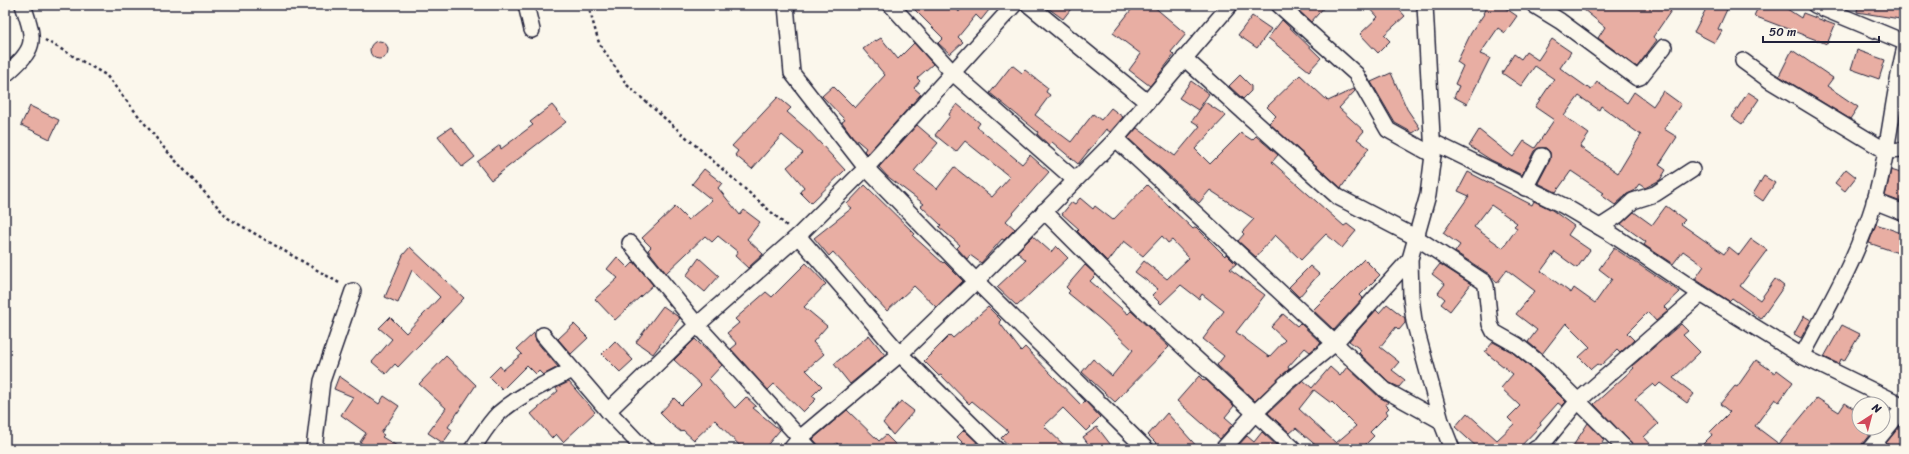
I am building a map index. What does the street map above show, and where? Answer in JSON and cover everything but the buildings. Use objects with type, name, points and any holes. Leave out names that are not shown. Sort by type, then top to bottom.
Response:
[{"type":"street","points":[[5,75],[23,60],[30,47],[32,32],[23,5]]},
{"type":"street","points":[[526,5],[532,30]]},
{"type":"street","points":[[786,5],[792,73],[866,168],[976,281],[1146,449]]},
{"type":"street","points":[[891,5],[953,73],[1075,180]]},
{"type":"street","points":[[608,411],[697,325],[798,236],[866,168],[1014,5]]},
{"type":"street","points":[[1029,5],[1147,102]]},
{"type":"street","points":[[1279,5],[1356,74],[1388,130],[1564,206],[1600,227],[1701,294],[1802,356],[1904,406],[1870,449]]},
{"type":"street","points":[[1425,5],[1433,149],[1428,195],[1410,259],[1410,297],[1414,320],[1441,421],[1452,449]]},
{"type":"street","points":[[1534,5],[1560,21],[1637,78],[1640,77],[1664,47]]},
{"type":"street","points":[[1815,5],[1904,42]]},
{"type":"street","points":[[630,243],[697,325],[800,446],[900,354],[976,281],[1116,138],[1184,58],[1222,7]]},
{"type":"street","points":[[1802,356],[1844,279],[1874,201],[1886,152],[1904,52]]},
{"type":"street","points":[[1184,58],[1338,197],[1417,238],[1484,282],[1486,286],[1490,324],[1492,330],[1497,336],[1517,346],[1543,366],[1626,449]]},
{"type":"street","points":[[1742,61],[1768,80],[1886,152],[1904,150]]},
{"type":"street","points":[[1116,138],[1334,344],[1390,393],[1441,421]]},
{"type":"street","points":[[1525,188],[1542,156]]},
{"type":"street","points":[[1600,227],[1617,216],[1633,201],[1655,194],[1692,170]]},
{"type":"street","points":[[1874,201],[1904,212]]},
{"type":"street","points":[[1044,211],[1142,309],[1294,449]]},
{"type":"street","points":[[798,236],[900,354],[996,449]]},
{"type":"street","points":[[1222,449],[1255,413],[1290,379],[1334,344],[1410,259]]},
{"type":"street","points":[[314,449],[322,381],[353,291]]},
{"type":"street","points":[[1535,449],[1541,446],[1578,401],[1701,294]]},
{"type":"street","points":[[543,335],[608,411],[636,447]]},
{"type":"street","points":[[472,449],[497,416],[506,407],[516,400],[572,370]]},
{"type":"path","points":[[588,5],[599,43],[627,85],[798,236]]},
{"type":"path","points":[[32,32],[106,76],[165,149],[228,218],[353,291]]}]
